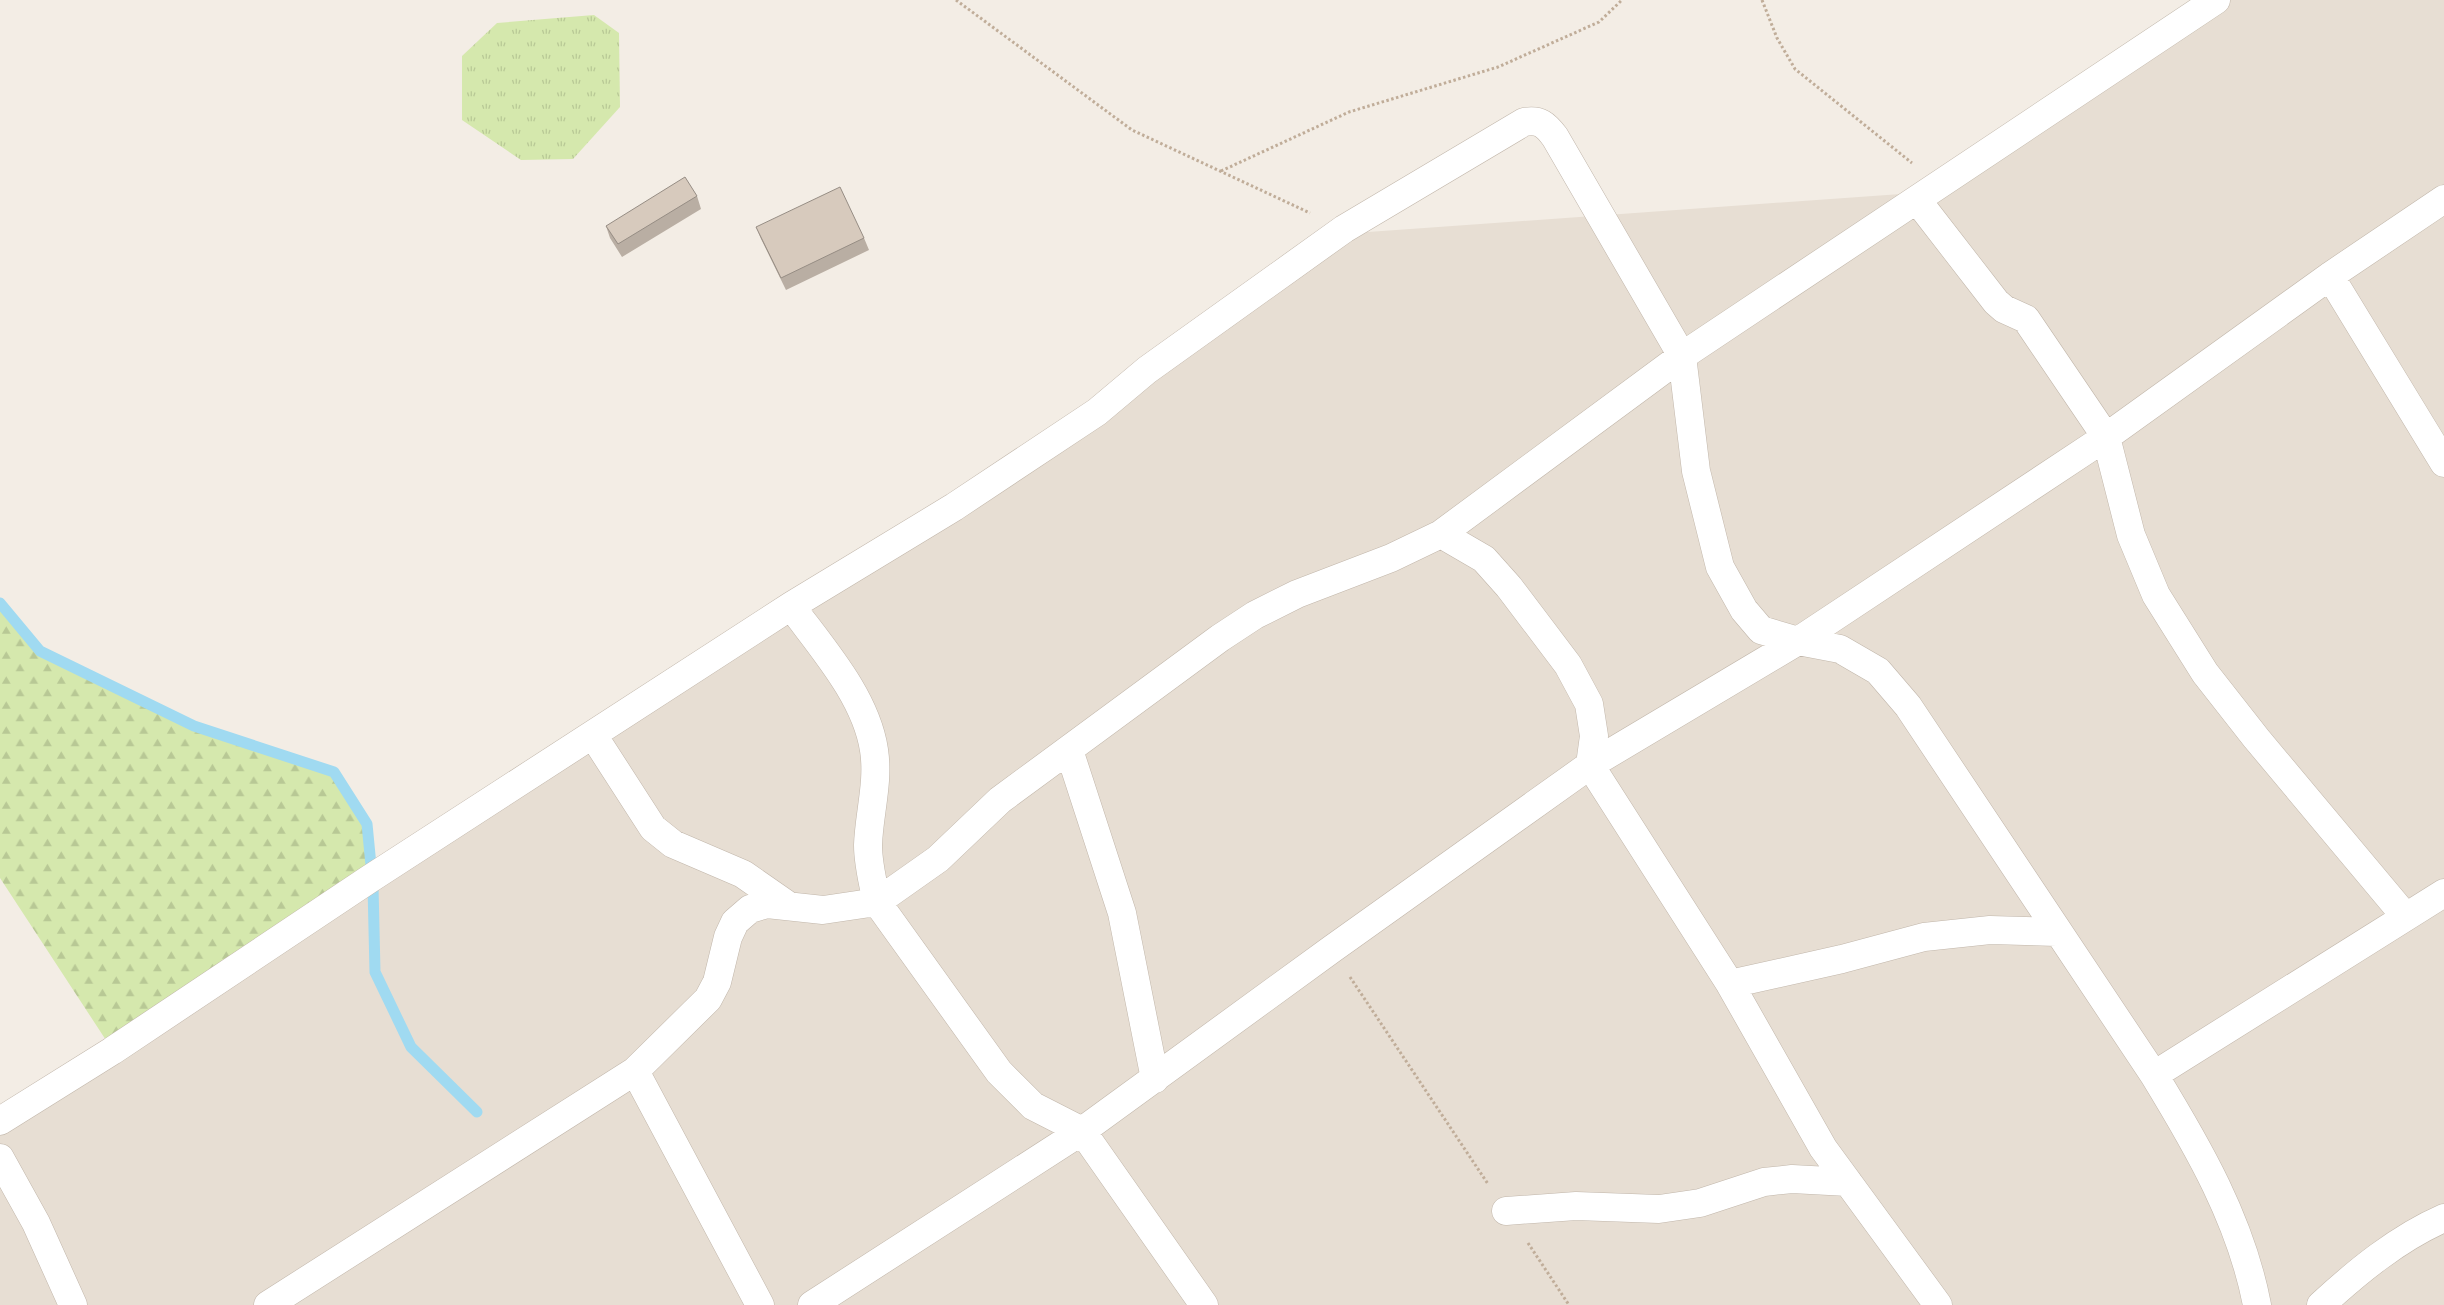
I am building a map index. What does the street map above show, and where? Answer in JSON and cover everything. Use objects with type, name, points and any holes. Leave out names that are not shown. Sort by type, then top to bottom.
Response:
[{"type":"street","points":[[268,1305],[635,1070],[708,999],[717,982],[728,937],[735,922],[750,909],[767,904],[786,904],[823,910],[877,902],[938,859],[1000,800],[1220,638],[1255,615],[1297,594],[1391,558],[1441,534],[1682,356],[2216,0]]},
{"type":"street","points":[[0,1121],[112,1051],[368,880],[791,606],[954,507],[1097,412],[1147,370],[1344,229],[1524,122],[1541,122],[1555,137],[1682,356],[1696,471],[1720,567],[1744,610],[1761,630],[1798,642],[1840,649],[1878,672],[1908,706],[2154,1075],[2186,1128],[2223,1200],[2241,1241],[2257,1305]]},
{"type":"street","points":[[1927,192],[1996,302],[2026,319],[2106,437],[2131,535],[2156,595],[2205,673],[2250,731],[2404,916]]},
{"type":"street","points":[[812,1305],[1082,1131],[1332,949],[1590,765],[1798,642],[2106,437],[2330,276],[2444,199]]},
{"type":"street","points":[[2330,276],[2444,463]]},
{"type":"street","points":[[1441,534],[1484,559],[1509,587],[1568,665],[1589,704],[1594,736],[1590,765],[1730,984],[1823,1148],[1938,1305]]},
{"type":"street","points":[[791,606],[841,673],[863,716],[874,750],[876,778],[868,845],[870,869],[877,902],[998,1072],[1033,1106],[1082,1131],[1204,1305]]},
{"type":"street","points":[[593,735],[653,828],[662,837],[673,844],[743,874],[786,904]]},
{"type":"street","points":[[1069,750],[1122,913],[1155,1079]]},
{"type":"street","points":[[2154,1075],[2404,916],[2444,893]]},
{"type":"street","points":[[1730,984],[1842,959],[1924,937],[1990,930],[2057,932]]},
{"type":"street","points":[[635,1070],[760,1305]]},
{"type":"street","points":[[0,1158],[36,1223],[73,1305]]},
{"type":"street","points":[[1506,1211],[1576,1206],[1660,1209],[1700,1202],[1764,1182],[1792,1179],[1848,1182]]},
{"type":"street","points":[[2321,1305],[2356,1273],[2427,1226],[2444,1218]]},
{"type":"path","points":[[956,0],[1132,130],[1344,229]]},
{"type":"path","points":[[1220,171],[1349,112],[1498,67],[1599,22],[1622,0]]},
{"type":"path","points":[[1762,0],[1778,38],[1795,69],[1927,192]]},
{"type":"path","points":[[1332,949],[1569,1305]]},
{"type":"shaded area","points":[[2223,0],[2444,0],[2444,1305],[0,1305],[0,1132],[1354,233],[1929,192]]},
{"type":"green space","points":[[594,15],[619,33],[620,107],[573,159],[521,160],[462,120],[462,56],[497,23]]},
{"type":"green space","points":[[0,603],[40,651],[194,726],[334,772],[367,824],[373,886],[117,1057],[0,878]]},
{"type":"building","points":[[685,177],[697,196],[618,244],[606,226]]},
{"type":"building","points":[[840,187],[864,238],[781,278],[756,227]]},
{"type":"waterway","points":[[0,603],[40,651],[194,726],[334,772],[367,824],[373,886],[375,972],[411,1047],[477,1112]]}]
